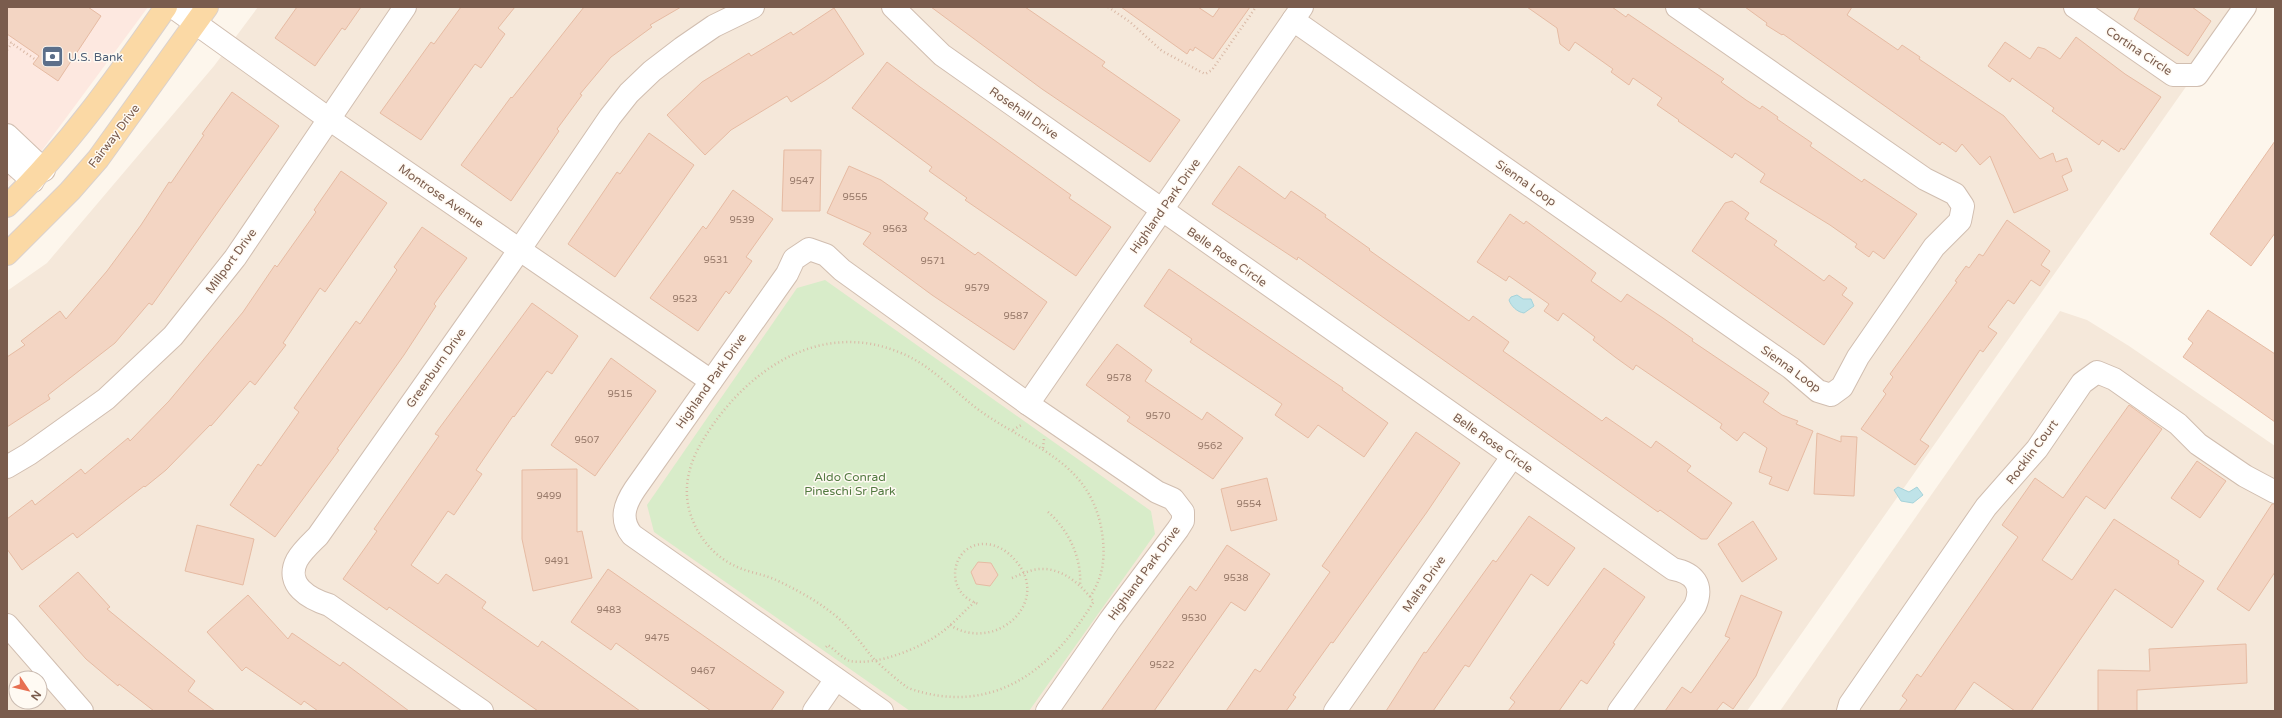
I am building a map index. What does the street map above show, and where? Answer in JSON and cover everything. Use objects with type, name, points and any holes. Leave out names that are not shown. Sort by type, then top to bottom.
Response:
[{"type":"main road","points":[[7,206],[38,175],[115,79],[166,7]]},
{"type":"main road","name":"Fairway Drive","points":[[7,254],[70,191],[98,159],[202,15]]},
{"type":"street","name":"Montrose Avenue","points":[[173,7],[202,15],[329,119],[711,381]]},
{"type":"street","name":"Millport Drive","points":[[7,467],[29,454],[106,399],[173,336],[235,258],[405,7]]},
{"type":"street","name":"Greenburn Drive","points":[[482,711],[329,605],[314,600],[300,591],[294,575],[297,560],[318,536],[519,250],[610,117],[629,93],[652,71],[682,48],[714,26],[754,7]]},
{"type":"street","name":"Rosehall Drive","points":[[894,7],[942,55],[1162,210]]},
{"type":"street","name":"Sienna Loop","points":[[1297,13],[1791,368],[1818,391],[1830,396],[1842,386],[1858,357],[1934,247],[1960,221],[1963,206],[1955,194],[1925,180],[1677,7]]},
{"type":"street","name":"Cortina Circle","points":[[2075,7],[2173,75],[2197,75],[2245,7]]},
{"type":"street","name":"Highland Park Drive","points":[[1028,404],[1297,13]]},
{"type":"street","points":[[7,135],[38,175]]},
{"type":"street","points":[[7,158],[38,175]]},
{"type":"street","name":"Belle Rose Circle","points":[[1162,210],[1673,569],[1690,574],[1696,580],[1699,588],[1695,606],[1618,711]]},
{"type":"street","name":"Highland Park Drive","points":[[882,711],[638,539],[626,528],[624,520],[625,504],[787,274],[794,259],[809,249],[826,255],[842,270],[1028,404],[1157,492],[1173,498],[1183,512],[1182,521],[1178,529],[1110,620],[1046,711]]},
{"type":"street","name":"Rocklin Court","points":[[1848,711],[1850,704],[1986,507],[2037,449],[2082,383],[2097,372],[2114,379],[2178,424],[2198,444],[2245,476],[2275,492]]},
{"type":"street","name":"Malta Drive","points":[[1335,711],[1512,457]]},
{"type":"street","points":[[7,625],[82,711]]},
{"type":"street","points":[[814,711],[836,679]]},
{"type":"path","points":[[1108,7],[1130,22],[1162,51],[1205,74],[1212,70],[1256,7]]},
{"type":"path","points":[[7,40],[36,60]]},
{"type":"path","points":[[7,50],[12,43]]},
{"type":"path","points":[[921,696],[875,660],[845,625],[823,606],[778,581],[739,568],[712,550],[696,527],[688,502],[687,484],[690,467],[696,452],[722,412],[733,399],[765,370],[794,354],[820,345],[831,343],[865,343],[902,353],[931,370],[983,413],[1041,447],[1069,468],[1080,479],[1094,502],[1102,534],[1104,567],[1097,586],[1090,597]]},
{"type":"path","points":[[1048,512],[1062,526],[1074,548],[1079,568],[1080,585]]},
{"type":"path","points":[[950,625],[967,633],[983,634],[994,632],[1010,624],[1022,610],[1026,599],[1027,590],[1024,574],[1012,557],[998,547],[984,544],[967,549],[960,556],[956,566],[954,578],[960,592],[979,604]]},
{"type":"path","points":[[1012,578],[1034,570],[1054,571],[1080,585],[1110,620]]},
{"type":"path","points":[[1050,663],[1073,635],[1094,601]]},
{"type":"path","points":[[826,647],[828,645],[850,660],[875,660],[911,649],[927,642],[950,625],[975,602]]},
{"type":"shaded area","points":[[7,7],[148,7],[40,153],[7,182]]},
{"type":"shaded area","points":[[258,7],[2242,7],[1747,711],[7,711],[7,291],[47,263],[214,66]]},
{"type":"shaded area","points":[[2060,311],[2087,320],[2129,346],[2275,446],[2275,711],[1780,711]]},
{"type":"green space","name":"Aldo Conrad Pineschi Sr Park","points":[[825,280],[1151,511],[1155,534],[1029,711],[910,711],[654,532],[647,505],[797,288]]},
{"type":"water","points":[[1517,295],[1523,299],[1531,299],[1534,306],[1524,313],[1517,310],[1509,300],[1511,297]]},
{"type":"water","points":[[1898,487],[1909,492],[1917,487],[1923,495],[1913,503],[1901,501],[1894,490]]},
{"type":"building","points":[[7,7],[88,7],[101,16],[58,81],[33,64],[39,56],[7,34]]},
{"type":"building","points":[[297,7],[361,7],[345,30],[342,28],[315,66],[275,38]]},
{"type":"building","points":[[461,7],[515,7],[498,28],[505,34],[481,68],[475,64],[421,140],[380,113],[431,42],[434,44]]},
{"type":"building","points":[[584,7],[681,7],[650,25],[652,27],[611,57],[580,94],[582,95],[557,129],[559,131],[511,201],[461,165],[511,97],[512,98]]},
{"type":"building","points":[[931,7],[1025,7],[1105,62],[1102,66],[1180,120],[1150,162],[1042,89]]},
{"type":"building","points":[[1121,7],[1198,7],[1213,17],[1220,7],[1250,7],[1213,59],[1195,47],[1193,51],[1190,49],[1187,54]]},
{"type":"building","points":[[1527,7],[1612,7],[1626,17],[1628,14],[1724,79],[1721,82],[1746,100],[1760,109],[1762,106],[1778,117],[1777,119],[1812,143],[1810,146],[1862,182],[1864,179],[1917,214],[1884,259],[1873,251],[1869,257],[1855,247],[1857,244],[1830,225],[1760,182],[1765,174],[1735,153],[1732,158],[1678,121],[1679,120],[1657,105],[1662,98],[1633,78],[1629,85],[1611,72],[1613,69],[1575,42],[1569,51],[1560,44],[1557,28]]},
{"type":"building","points":[[1745,7],[1852,7],[1847,15],[1898,50],[1902,45],[1920,57],[1919,59],[2004,116],[2040,159],[2053,153],[2056,162],[2067,158],[2072,171],[2062,176],[2068,190],[2014,213],[1990,156],[1980,165],[1962,144],[1956,152],[1942,142],[1940,145],[1783,34],[1782,35],[1766,25],[1767,23]]},
{"type":"building","points":[[2140,7],[2192,7],[2211,21],[2188,56],[2134,19]]},
{"type":"building","points":[[834,8],[864,54],[826,80],[791,102],[787,96],[731,130],[705,155],[667,115],[702,82],[749,53],[751,56],[791,32],[793,35]]},
{"type":"building","points":[[2076,37],[2125,74],[2161,97],[2124,150],[2121,148],[2119,152],[2102,140],[2099,145],[2052,111],[2054,108],[2012,78],[2010,82],[1988,66],[2005,42],[2030,59],[2038,47],[2045,49],[2060,59]]},
{"type":"building","points":[[887,62],[1071,195],[1069,198],[1111,227],[1076,276],[965,200],[967,198],[929,171],[932,167],[852,108]]},
{"type":"building","points":[[232,92],[279,126],[152,305],[149,303],[115,343],[48,395],[50,399],[7,427],[7,357],[25,345],[21,341],[60,311],[66,319],[107,271],[141,225],[169,182],[171,183],[204,135],[202,134]]},
{"type":"building","points":[[649,133],[694,165],[615,277],[568,244],[617,172],[620,174]]},
{"type":"building","points":[[2275,141],[2275,233],[2251,266],[2210,234]]},
{"type":"building","points":[[784,150],[821,150],[820,211],[782,211]]},
{"type":"building","points":[[849,166],[881,180],[928,213],[924,219],[975,255],[978,252],[1047,302],[1014,350],[932,295],[863,244],[871,233],[827,213]]},
{"type":"building","points":[[1239,166],[1285,199],[1291,191],[1326,215],[1325,217],[1370,249],[1369,250],[1469,321],[1473,316],[1509,342],[1503,351],[1602,421],[1606,417],[1651,448],[1656,441],[1691,466],[1687,471],[1732,503],[1707,539],[1701,539],[1660,510],[1658,512],[1298,257],[1297,260],[1212,204]]},
{"type":"building","points":[[341,171],[387,203],[325,292],[320,288],[283,343],[286,345],[255,385],[250,381],[211,426],[210,425],[166,470],[145,487],[144,486],[77,538],[73,533],[22,570],[7,549],[7,519],[32,500],[35,505],[81,469],[85,474],[128,438],[130,441],[169,401],[243,312],[275,265],[277,267],[316,212],[314,210]]},
{"type":"building","points":[[733,190],[773,219],[746,257],[752,261],[729,294],[726,291],[698,331],[650,298],[703,226],[706,229]]},
{"type":"building","points":[[1732,201],[1749,213],[1745,219],[1777,241],[1774,245],[1824,281],[1829,275],[1847,288],[1842,295],[1853,303],[1824,345],[1692,251],[1725,203]]},
{"type":"building","points":[[1510,214],[1524,224],[1526,221],[1596,273],[1591,281],[1621,302],[1627,294],[1663,318],[1693,339],[1692,341],[1769,393],[1763,402],[1782,415],[1798,421],[1796,424],[1813,431],[1788,491],[1769,484],[1772,477],[1759,472],[1767,448],[1744,432],[1737,441],[1720,428],[1722,424],[1636,365],[1633,370],[1593,340],[1595,337],[1563,313],[1558,321],[1544,311],[1549,304],[1509,276],[1506,281],[1477,262]]},
{"type":"building","points":[[2007,220],[2050,251],[2041,265],[2050,271],[2040,286],[2031,280],[2014,304],[2008,300],[1988,327],[1997,333],[1983,352],[1980,350],[1920,440],[1929,446],[1915,465],[1861,429],[1886,394],[1883,391],[1893,377],[1890,374],[1957,282],[1955,281],[1966,266],[1969,268],[1979,254],[1983,256]]},
{"type":"building","points":[[422,227],[467,258],[434,304],[436,306],[404,355],[337,449],[339,450],[275,537],[230,505],[258,464],[261,466],[299,412],[294,408],[356,321],[360,324],[397,270],[394,267]]},
{"type":"building","points":[[1169,269],[1343,388],[1342,390],[1388,423],[1364,457],[1318,425],[1308,438],[1275,415],[1282,404],[1190,342],[1192,339],[1144,306]]},
{"type":"building","points":[[532,303],[578,336],[552,374],[547,371],[514,417],[513,416],[476,470],[482,474],[454,515],[448,511],[411,565],[438,584],[446,574],[486,602],[482,608],[538,647],[542,641],[640,711],[538,711],[389,607],[387,610],[343,579],[377,531],[374,529],[439,436],[435,434]]},
{"type":"building","points":[[2208,310],[2275,354],[2275,422],[2183,357],[2193,343],[2188,339]]},
{"type":"building","points":[[1117,344],[1152,370],[1145,381],[1202,420],[1207,412],[1243,438],[1213,479],[1127,421],[1130,417],[1086,385]]},
{"type":"building","points":[[611,358],[656,391],[595,476],[551,445]]},
{"type":"building","points":[[2129,405],[2162,429],[2105,509],[2086,496],[2042,560],[2072,580],[2114,519],[2179,561],[2178,564],[2204,581],[2172,628],[2115,589],[2031,711],[2015,711],[1974,682],[1954,711],[1899,711],[1907,700],[1902,696],[1917,674],[1921,677],[2018,537],[2002,525],[2035,478],[2063,498]]},
{"type":"building","points":[[1416,432],[1460,463],[1427,512],[1333,643],[1331,642],[1293,695],[1296,697],[1286,711],[1226,711],[1255,669],[1260,672],[1330,572],[1322,566]]},
{"type":"building","points":[[1817,433],[1841,442],[1841,436],[1857,437],[1854,496],[1814,494]]},
{"type":"building","points":[[2197,461],[2226,481],[2200,518],[2171,498]]},
{"type":"building","points":[[577,469],[577,532],[582,531],[592,578],[533,591],[522,539],[522,470]]},
{"type":"building","points":[[1267,478],[1277,520],[1231,531],[1221,489]]},
{"type":"building","points":[[2272,504],[2275,504],[2275,572],[2249,611],[2217,589]]},
{"type":"building","points":[[1529,516],[1575,548],[1548,586],[1531,574],[1469,667],[1465,665],[1433,711],[1386,711],[1424,652],[1426,653],[1493,560],[1496,562]]},
{"type":"building","points":[[1753,521],[1777,559],[1742,582],[1718,544]]},
{"type":"building","points":[[197,525],[254,539],[243,585],[185,571]]},
{"type":"building","points":[[1227,545],[1270,574],[1245,611],[1231,602],[1154,711],[1101,711],[1190,586],[1196,591]]},
{"type":"building","points":[[978,562],[991,563],[998,575],[990,586],[976,584],[971,572]]},
{"type":"building","points":[[1604,568],[1645,597],[1613,643],[1615,644],[1587,684],[1581,680],[1559,711],[1508,711],[1515,702],[1510,698]]},
{"type":"building","points":[[608,569],[784,692],[771,711],[711,711],[616,643],[611,650],[571,622]]},
{"type":"building","points":[[78,572],[110,607],[107,609],[195,681],[188,691],[215,711],[154,711],[119,684],[118,686],[86,659],[39,606]]},
{"type":"building","points":[[248,595],[288,639],[292,633],[340,666],[343,662],[409,711],[318,711],[304,701],[301,705],[246,667],[242,671],[207,632]]},
{"type":"building","points":[[1741,595],[1782,612],[1756,676],[1733,709],[1723,702],[1716,711],[1665,711],[1682,687],[1691,693],[1730,638],[1725,636]]},
{"type":"building","points":[[2246,644],[2247,683],[2137,690],[2137,711],[2098,711],[2098,670],[2150,671],[2149,649]]},
{"type":"place","name":"U.S. Bank","points":[[52,57]]}]
